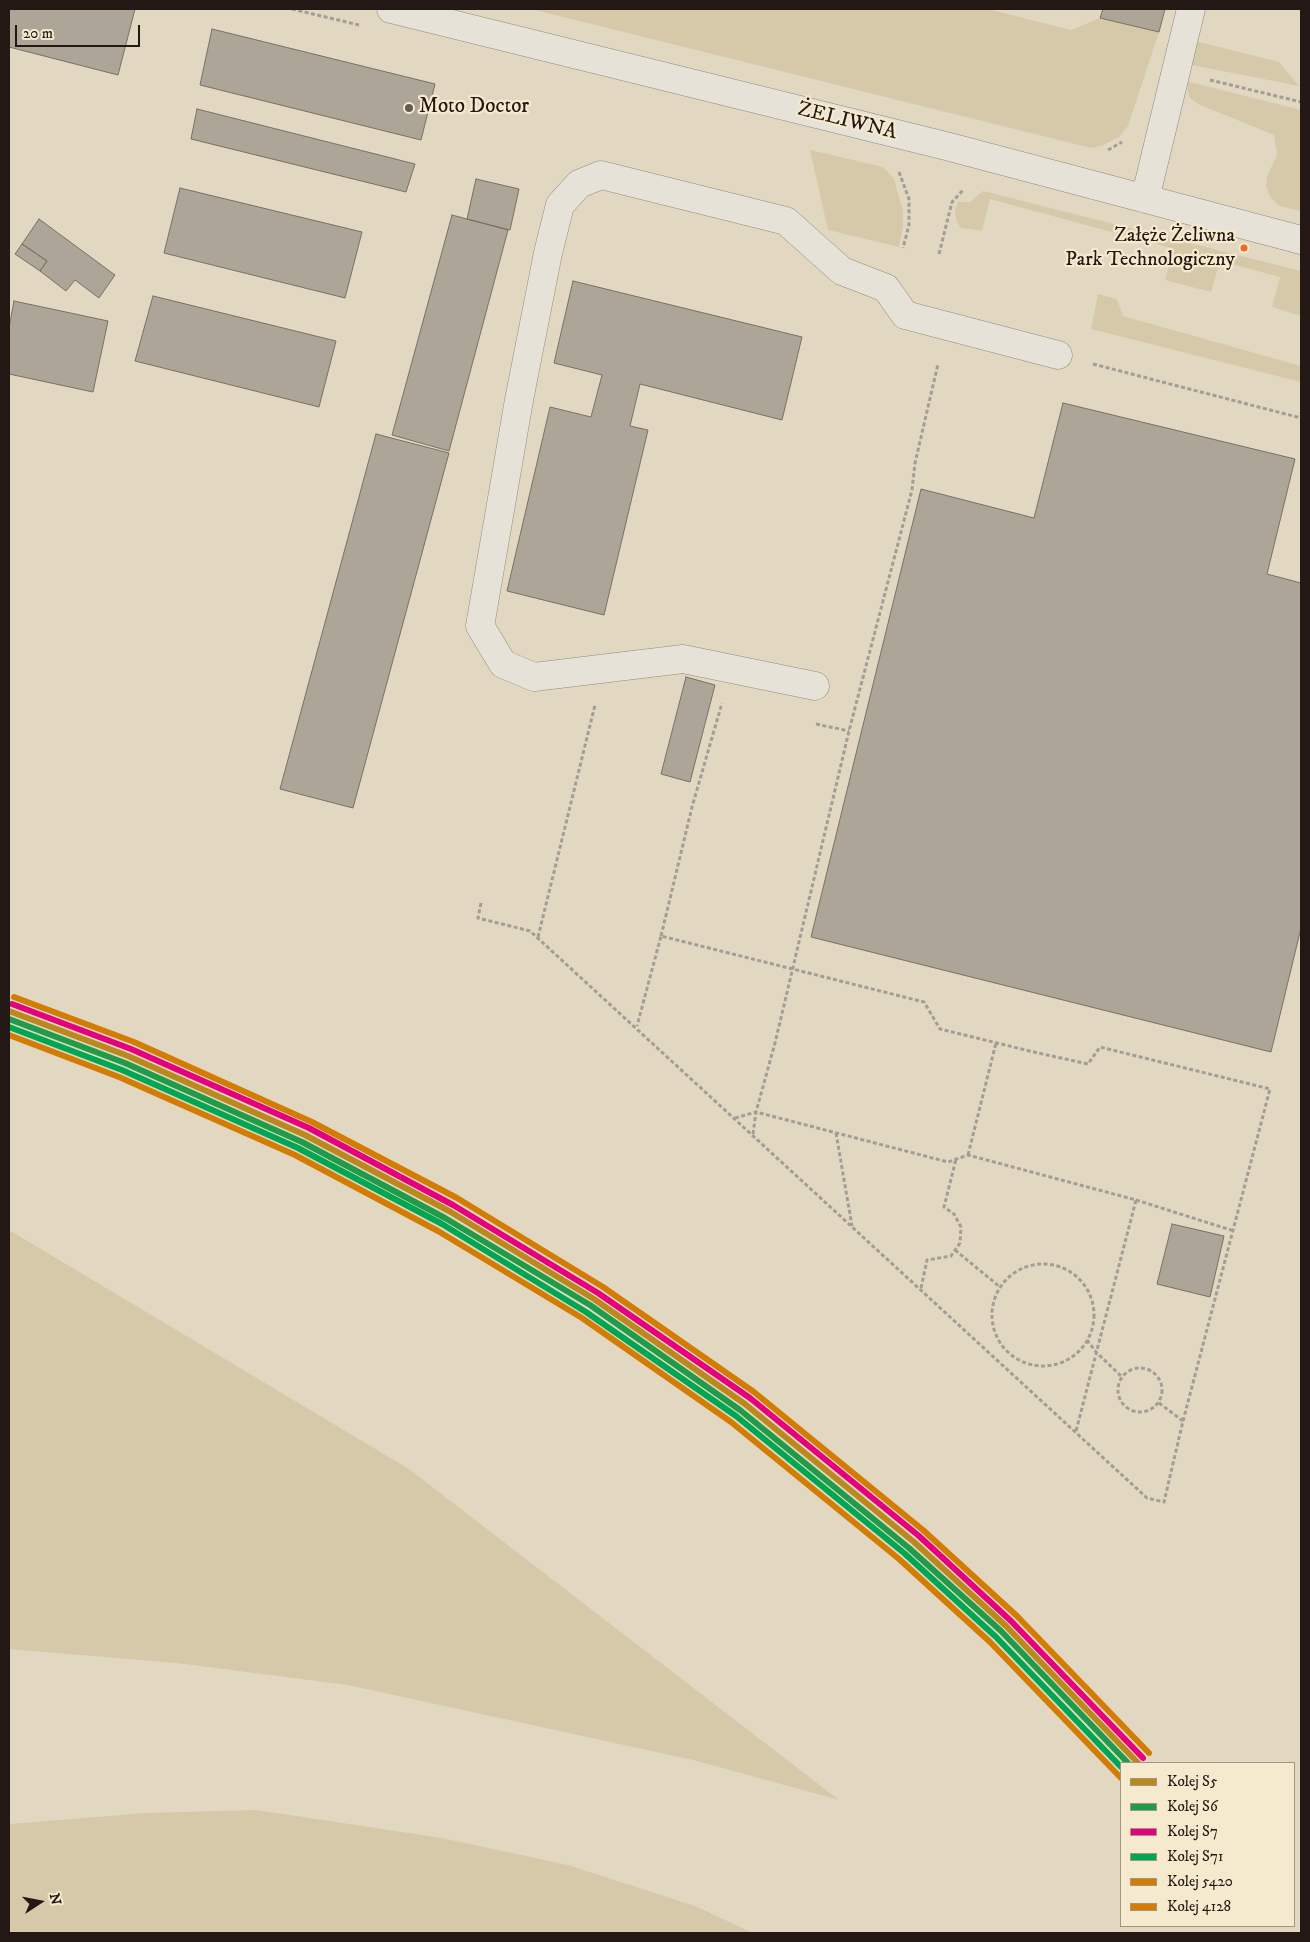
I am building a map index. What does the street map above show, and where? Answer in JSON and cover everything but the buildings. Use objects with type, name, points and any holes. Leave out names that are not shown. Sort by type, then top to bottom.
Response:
[{"type":"street","name":"ŻELIWNA","points":[[391,9],[448,16],[1301,240]]},
{"type":"street","points":[[1145,199],[1191,9]]},
{"type":"street","points":[[815,686],[683,659],[534,677],[503,664],[480,626],[519,400],[548,254],[560,205],[579,184],[601,174],[786,221],[842,271],[886,288],[905,315],[1058,355]]},
{"type":"path","points":[[939,254],[952,202],[966,187]]},
{"type":"path","points":[[1058,355],[1301,418]]},
{"type":"path","points":[[753,1134],[756,1112],[793,970],[849,732],[912,490],[915,462],[938,364]]},
{"type":"path","points":[[538,938],[597,695]]},
{"type":"path","points":[[637,1026],[692,808],[722,703],[732,705]]},
{"type":"path","points":[[807,722],[849,732]]},
{"type":"path","points":[[481,904],[478,918],[530,931],[637,1026],[1147,1498],[1164,1502],[1182,1421],[1234,1231],[1270,1089],[1100,1047],[1088,1064],[996,1043],[940,1028],[924,1002],[661,936]]},
{"type":"path","points":[[968,1155],[996,1043]]},
{"type":"path","points":[[735,1118],[756,1112],[948,1162],[968,1155],[1136,1200],[1234,1231]]},
{"type":"path","points":[[836,1133],[852,1226]]},
{"type":"path","points":[[921,1289],[927,1260],[951,1256],[960,1242],[961,1227],[954,1214],[944,1207],[956,1158]]},
{"type":"path","points":[[1076,1431],[1136,1200]]},
{"type":"path","points":[[954,1250],[1000,1287]]},
{"type":"path","points":[[1054,1265],[1068,1270],[1080,1280],[1089,1292],[1093,1305],[1094,1320],[1087,1340],[1072,1357],[1060,1364],[1045,1367],[1031,1366],[1017,1360],[1005,1351],[996,1339],[992,1325],[991,1310],[1000,1287],[1013,1273],[1026,1266],[1054,1265]]},
{"type":"path","points":[[1087,1340],[1096,1352],[1122,1377]]},
{"type":"path","points":[[1135,1368],[1145,1368],[1155,1373],[1161,1382],[1163,1393],[1159,1403],[1151,1411],[1141,1413],[1130,1411],[1122,1404],[1118,1393],[1122,1377],[1135,1368]]},
{"type":"path","points":[[1159,1403],[1182,1421]]},
{"type":"shaded area","points":[[531,9],[988,9],[1071,30],[1100,18],[1159,32],[1128,126],[1119,137],[1103,145],[1091,148]]},
{"type":"shaded area","points":[[1195,41],[1279,62],[1299,86],[1192,65]]},
{"type":"shaded area","points":[[1186,81],[1301,110],[1301,211],[1279,206],[1271,198],[1266,186],[1267,176],[1277,155],[1274,135],[1198,104],[1189,97]]},
{"type":"shaded area","points":[[810,150],[883,167],[894,179],[903,211],[903,226],[899,247],[828,230]]},
{"type":"shaded area","points":[[983,191],[1301,271],[1301,316],[1272,307],[1280,277],[1220,261],[1211,292],[1165,280],[1174,249],[990,199],[982,231],[961,228],[956,220],[955,211],[958,202],[970,202]]},
{"type":"shaded area","points":[[1098,294],[1117,299],[1123,316],[1301,366],[1301,382],[1091,329]]},
{"type":"shaded area","points":[[9,1230],[409,1469],[839,1800],[693,1760],[348,1685],[177,1663],[9,1649]]},
{"type":"shaded area","points":[[256,1810],[442,1838],[568,1865],[695,1906],[753,1933],[9,1933],[9,1824],[147,1813]]},
{"type":"rail line","name":"5420","points":[[14,997],[134,1042],[312,1122],[457,1198],[603,1287],[754,1392],[923,1530],[1017,1616],[1149,1753]]},
{"type":"rail line","name":"S7","points":[[12,1004],[131,1049],[309,1128],[453,1205],[598,1293],[750,1398],[919,1536],[1011,1621],[1143,1758]]},
{"type":"rail line","name":"S5","points":[[9,1011],[128,1056],[305,1135],[449,1211],[594,1299],[745,1404],[914,1542],[1006,1626],[1137,1762]]},
{"type":"rail line","name":"S6","points":[[9,1019],[125,1063],[302,1142],[445,1218],[590,1305],[740,1410],[909,1548],[1001,1631],[1127,1762]]},
{"type":"rail line","name":"S71","points":[[9,1027],[122,1070],[298,1148],[442,1224],[586,1312],[736,1416],[904,1553],[996,1637],[1120,1766]]},
{"type":"rail line","name":"4128","points":[[9,1035],[119,1077],[295,1155],[438,1231],[582,1318],[731,1422],[899,1559],[990,1642],[1120,1777]]},
{"type":"place","name":"Moto Doctor","points":[[409,108]]},
{"type":"place","name":"Załęże Żeliwna Park Technologiczny","points":[[1244,248]]}]
